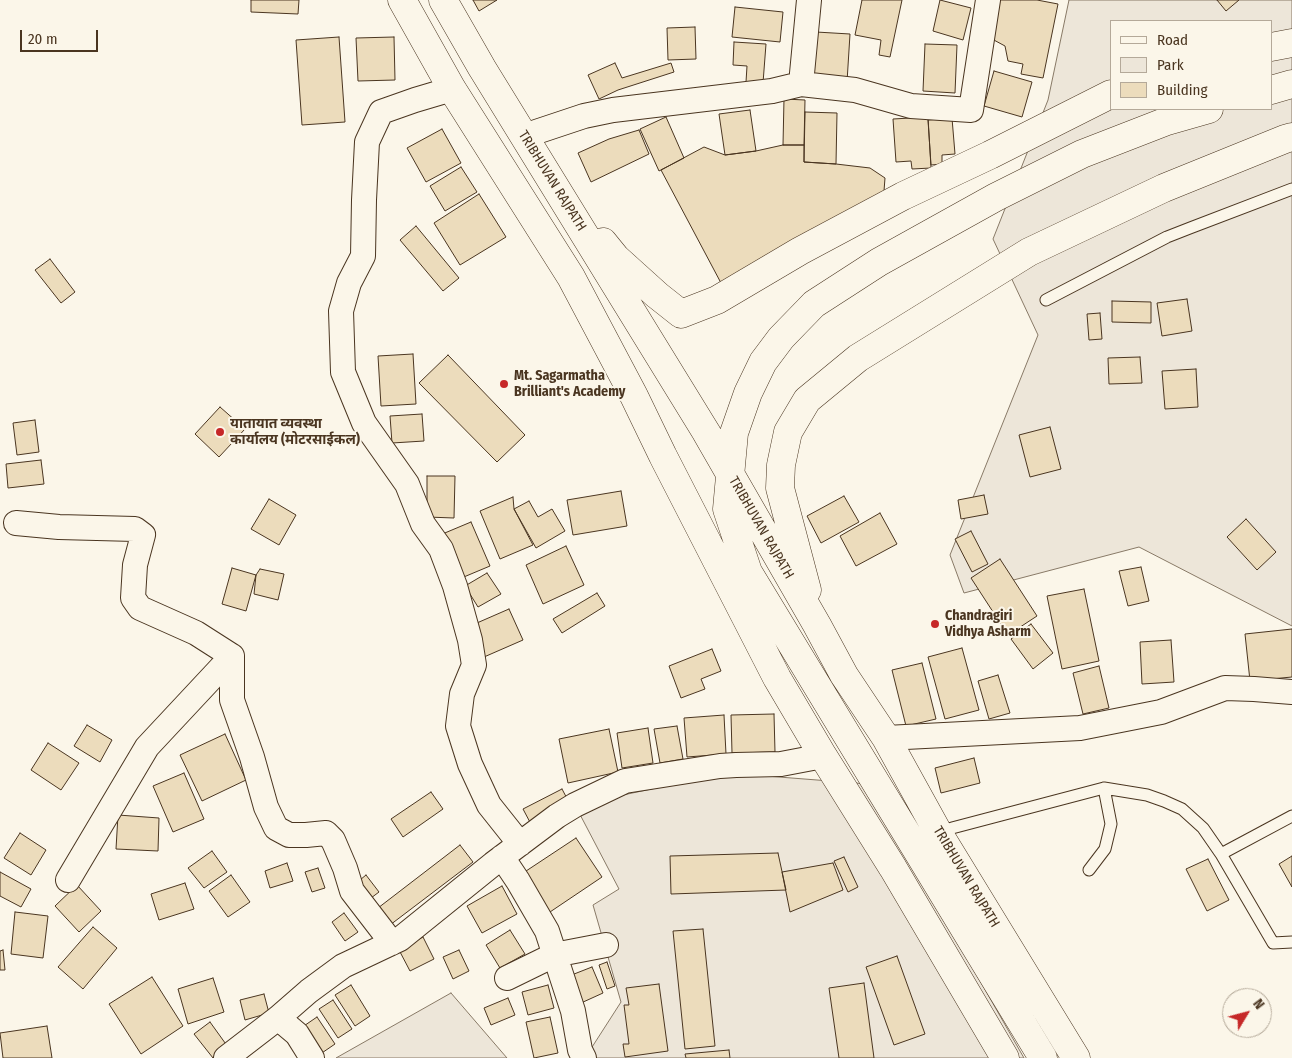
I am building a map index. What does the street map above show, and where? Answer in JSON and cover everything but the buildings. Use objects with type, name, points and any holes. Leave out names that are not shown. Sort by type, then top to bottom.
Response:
[{"type":"highway","points":[[402,0],[452,89],[571,277],[634,396],[777,678],[1005,1058]]},
{"type":"highway","name":"TRIBHUVAN RAJPATH","points":[[443,0],[482,68],[706,432],[844,675],[886,738],[939,834],[1076,1058]]},
{"type":"highway","points":[[1272,47],[1292,43]]},
{"type":"highway","points":[[1272,90],[1292,84]]},
{"type":"highway","points":[[557,188],[616,258],[681,314],[717,300],[800,251],[903,196],[990,155],[1110,94]]},
{"type":"highway","points":[[1043,1058],[748,572],[727,508],[734,433],[748,393],[763,362],[781,338],[814,304],[887,258],[996,197],[1073,159],[1167,121],[1205,110]]},
{"type":"highway","points":[[817,625],[780,488],[781,465],[788,432],[808,400],[858,358],[1028,252],[1164,188],[1292,137]]},
{"type":"street","points":[[801,84],[809,0]]},
{"type":"street","points":[[524,136],[584,116],[613,110],[772,91],[801,84],[855,90],[911,106],[971,110],[988,0]]},
{"type":"street","points":[[452,89],[381,112],[367,142],[363,256],[349,283],[341,311],[343,372],[364,423],[407,484],[423,524],[441,549],[455,586],[470,640],[474,665],[462,694],[458,726],[470,764],[511,851],[518,881],[547,931],[573,1011],[580,1050],[584,1058]]},
{"type":"street","points":[[16,523],[59,527],[135,529],[142,535],[135,565],[134,598],[140,608],[196,634],[232,656]]},
{"type":"street","points":[[232,656],[232,700],[252,757],[266,807],[276,828],[289,835],[326,833],[333,840],[352,891],[392,943]]},
{"type":"street","points":[[68,880],[147,747],[232,656]]},
{"type":"street","points":[[886,738],[1080,728],[1161,712],[1225,688],[1292,692]]},
{"type":"street","points":[[226,1058],[278,1018],[310,990],[343,966],[400,939],[511,851],[575,804],[625,781],[720,766],[781,764],[823,756]]},
{"type":"street","points":[[507,978],[554,955],[606,945]]},
{"type":"street","points":[[278,1018],[297,1034],[312,1058]]},
{"type":"lane","points":[[1046,300],[1168,237],[1292,189]]},
{"type":"lane","points":[[939,834],[952,828],[1104,788],[1147,794],[1182,809],[1203,828],[1221,854],[1273,943],[1292,942]]},
{"type":"lane","points":[[1089,870],[1105,849],[1110,824],[1104,788]]},
{"type":"lane","points":[[1221,854],[1292,816]]},
{"type":"green space","points":[[1069,0],[1292,0],[1292,626],[1139,547],[964,593],[950,555],[1038,335],[993,239],[1048,100]]},
{"type":"green space","points":[[728,773],[868,784],[1024,1058],[585,1058],[621,1002],[593,905],[619,889],[575,805]]},
{"type":"green space","points":[[451,993],[507,1058],[336,1058]]},
{"type":"place","name":"Mt. Sagarmatha Brilliant's Academy","points":[[504,384]]},
{"type":"place","name":"यातायात व्यवस्था कार्यालय (मोटरसाईकल)","points":[[220,432]]},
{"type":"place","name":"Chandragiri Vidhya Asharm","points":[[935,624]]}]
